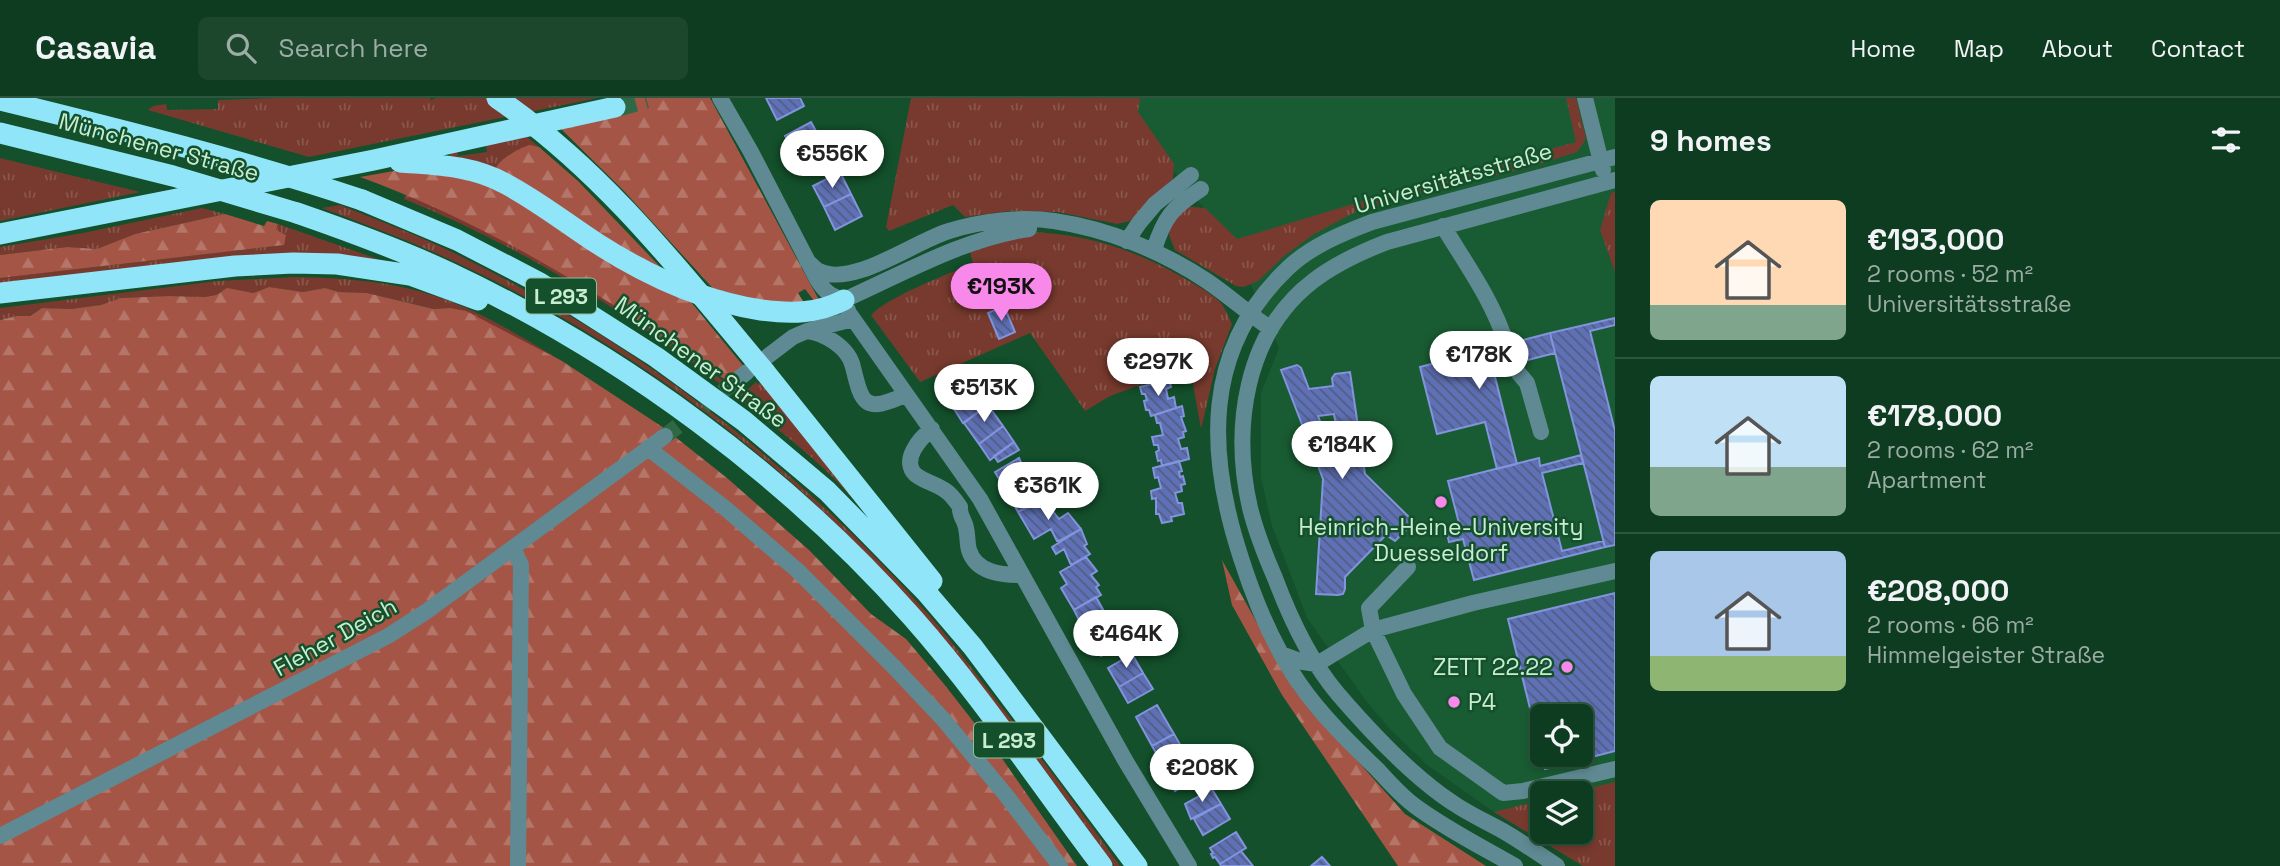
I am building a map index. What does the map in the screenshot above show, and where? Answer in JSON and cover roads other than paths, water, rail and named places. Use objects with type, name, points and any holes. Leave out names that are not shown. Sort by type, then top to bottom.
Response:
[{"type":"highway","points":[[0,102],[32,98]]},
{"type":"highway","points":[[497,98],[552,140],[602,185],[653,238],[960,613],[970,633],[973,647]]},
{"type":"highway","name":"Münchener Straße","points":[[0,102],[181,144],[362,200],[457,240],[540,282],[656,357],[744,421],[827,491],[926,592],[973,647],[1137,866]]},
{"type":"highway","points":[[0,234],[374,160],[615,107]]},
{"type":"highway","name":"Münchener Straße","points":[[0,133],[173,176],[357,234],[450,273],[520,309],[644,384],[726,445],[831,533],[912,617],[984,706],[1102,866]]},
{"type":"highway","points":[[374,160],[438,163],[473,170],[502,182],[641,270],[672,284],[736,306],[798,313],[824,309],[848,310]]},
{"type":"highway","points":[[0,293],[235,266],[337,264],[410,275],[470,298],[520,309]]},
{"type":"street","points":[[720,98],[824,290],[848,310],[980,499],[1125,760],[1189,866]]},
{"type":"street","points":[[1585,98],[1608,159],[1611,181]]},
{"type":"street","name":"Universitätsstraße","points":[[1515,866],[1413,805],[1342,735],[1298,682],[1258,610],[1227,516],[1217,436],[1221,394],[1240,330],[1250,314],[1290,267],[1315,249],[1344,232],[1608,159]]},
{"type":"street","points":[[1127,241],[1155,204],[1191,175]]},
{"type":"street","name":"Universitätsstraße","points":[[1557,866],[1452,803],[1416,774],[1337,693],[1317,664],[1286,606],[1250,508],[1244,461],[1244,410],[1256,361],[1271,329],[1291,302],[1311,282],[1332,268],[1358,253],[1415,233],[1611,181]]},
{"type":"street","points":[[1154,250],[1161,225],[1175,206],[1201,189]]},
{"type":"street","points":[[1407,213],[1415,233]]},
{"type":"street","points":[[807,261],[820,271],[830,274],[857,272],[923,241],[971,225],[1009,220],[1054,221],[1154,250],[1209,282],[1271,329]]},
{"type":"street","points":[[1443,226],[1478,282],[1501,327],[1506,343]]},
{"type":"street","points":[[731,385],[760,367],[793,337],[990,237],[1032,228],[1090,230]]},
{"type":"street","points":[[848,310],[857,272]]},
{"type":"street","points":[[807,331],[818,332],[844,350],[853,367],[860,396],[867,402],[890,402],[905,395]]},
{"type":"street","points":[[1511,364],[1527,383],[1541,432]]},
{"type":"street","points":[[932,429],[920,438],[913,452],[912,471],[918,477],[945,490],[960,507],[974,561],[989,570],[1007,575],[1021,575]]},
{"type":"street","name":"Fleher Deich","points":[[0,836],[388,636],[427,611],[665,436]]},
{"type":"street","points":[[649,448],[797,570],[893,666],[961,740],[1060,866]]},
{"type":"street","points":[[960,507],[966,502],[980,499]]},
{"type":"street","points":[[966,526],[976,529],[994,525]]},
{"type":"street","points":[[513,548],[520,565],[519,866]]},
{"type":"street","points":[[1408,567],[1369,608],[1373,630],[1404,694],[1440,748],[1503,793],[1523,791],[1615,769]]},
{"type":"street","points":[[1312,700],[1310,680],[1317,664],[1373,630],[1473,603],[1615,571]]},
{"type":"street","points":[[1281,654],[1317,664]]},
{"type":"tunnel","points":[[615,107],[646,98]]},
{"type":"tunnel","points":[[665,436],[731,385]]},
{"type":"place","name":"Heinrich-Heine-University Duesseldorf","points":[[1441,502]]},
{"type":"place","name":"ZETT 22.22","points":[[1567,667]]},
{"type":"place","name":"P4","points":[[1454,702]]}]
